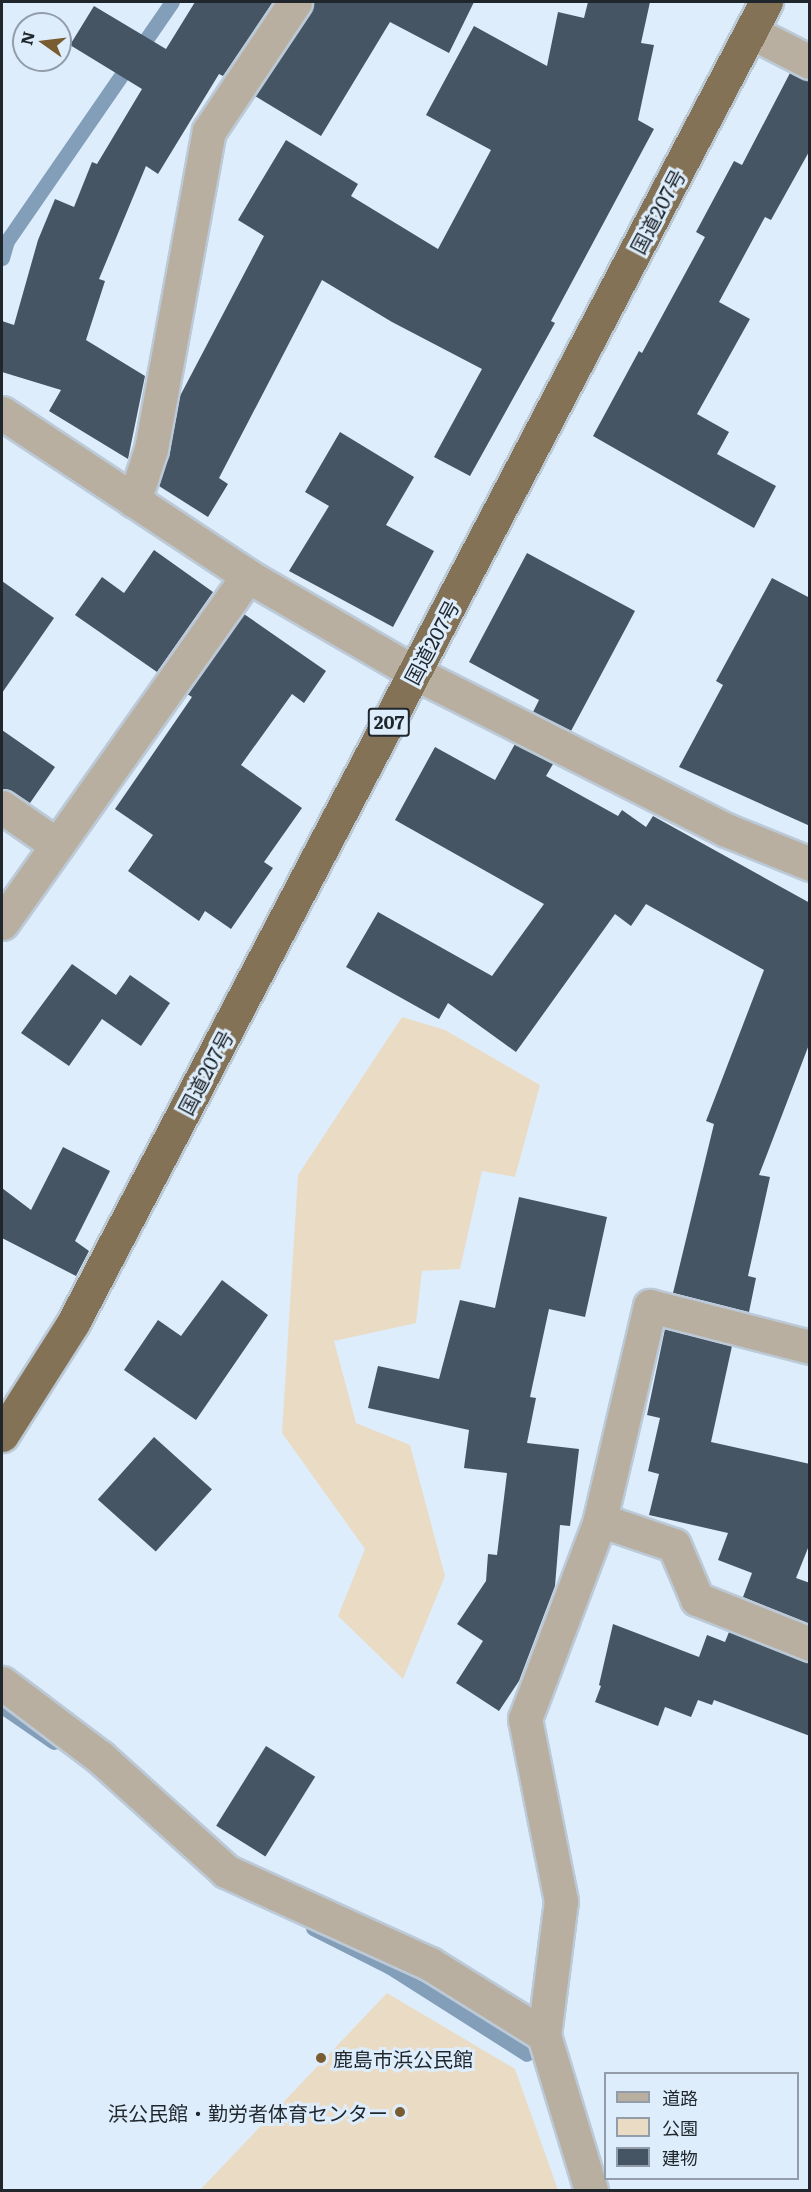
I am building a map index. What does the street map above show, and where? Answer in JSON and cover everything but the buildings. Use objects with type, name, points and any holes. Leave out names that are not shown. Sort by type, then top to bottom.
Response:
[{"type":"highway","name":"国道207号","points":[[2,1435],[73,1323],[766,2]]},
{"type":"street","points":[[134,501],[151,448],[210,131],[295,2]]},
{"type":"street","points":[[751,32],[810,62]]},
{"type":"street","points":[[2,413],[248,576],[415,673],[726,830],[810,864]]},
{"type":"street","points":[[2,923],[248,576]]},
{"type":"street","points":[[2,807],[57,845]]},
{"type":"street","points":[[591,2190],[544,2035],[561,1901],[525,1719],[600,1520],[650,1306],[810,1347]]},
{"type":"street","points":[[600,1520],[674,1545],[697,1599],[810,1644]]},
{"type":"street","points":[[2,1683],[100,1757],[226,1871],[430,1964],[544,2035]]},
{"type":"green space","points":[[402,1017],[445,1030],[540,1085],[515,1177],[482,1171],[460,1269],[422,1271],[416,1323],[334,1341],[356,1423],[410,1445],[445,1576],[403,1679],[338,1616],[365,1549],[282,1433],[298,1175]]},
{"type":"green space","points":[[387,1993],[515,2069],[558,2190],[200,2190]]},
{"type":"waterway","points":[[2,258],[7,241],[172,2]]},
{"type":"waterway","points":[[2,1706],[54,1742]]},
{"type":"waterway","points":[[313,1928],[390,1967],[527,2054]]},
{"type":"place","name":"鹿島市浜公民館","points":[[321,2058]]},
{"type":"place","name":"浜公民館・勤労者体育センター","points":[[400,2112]]}]
